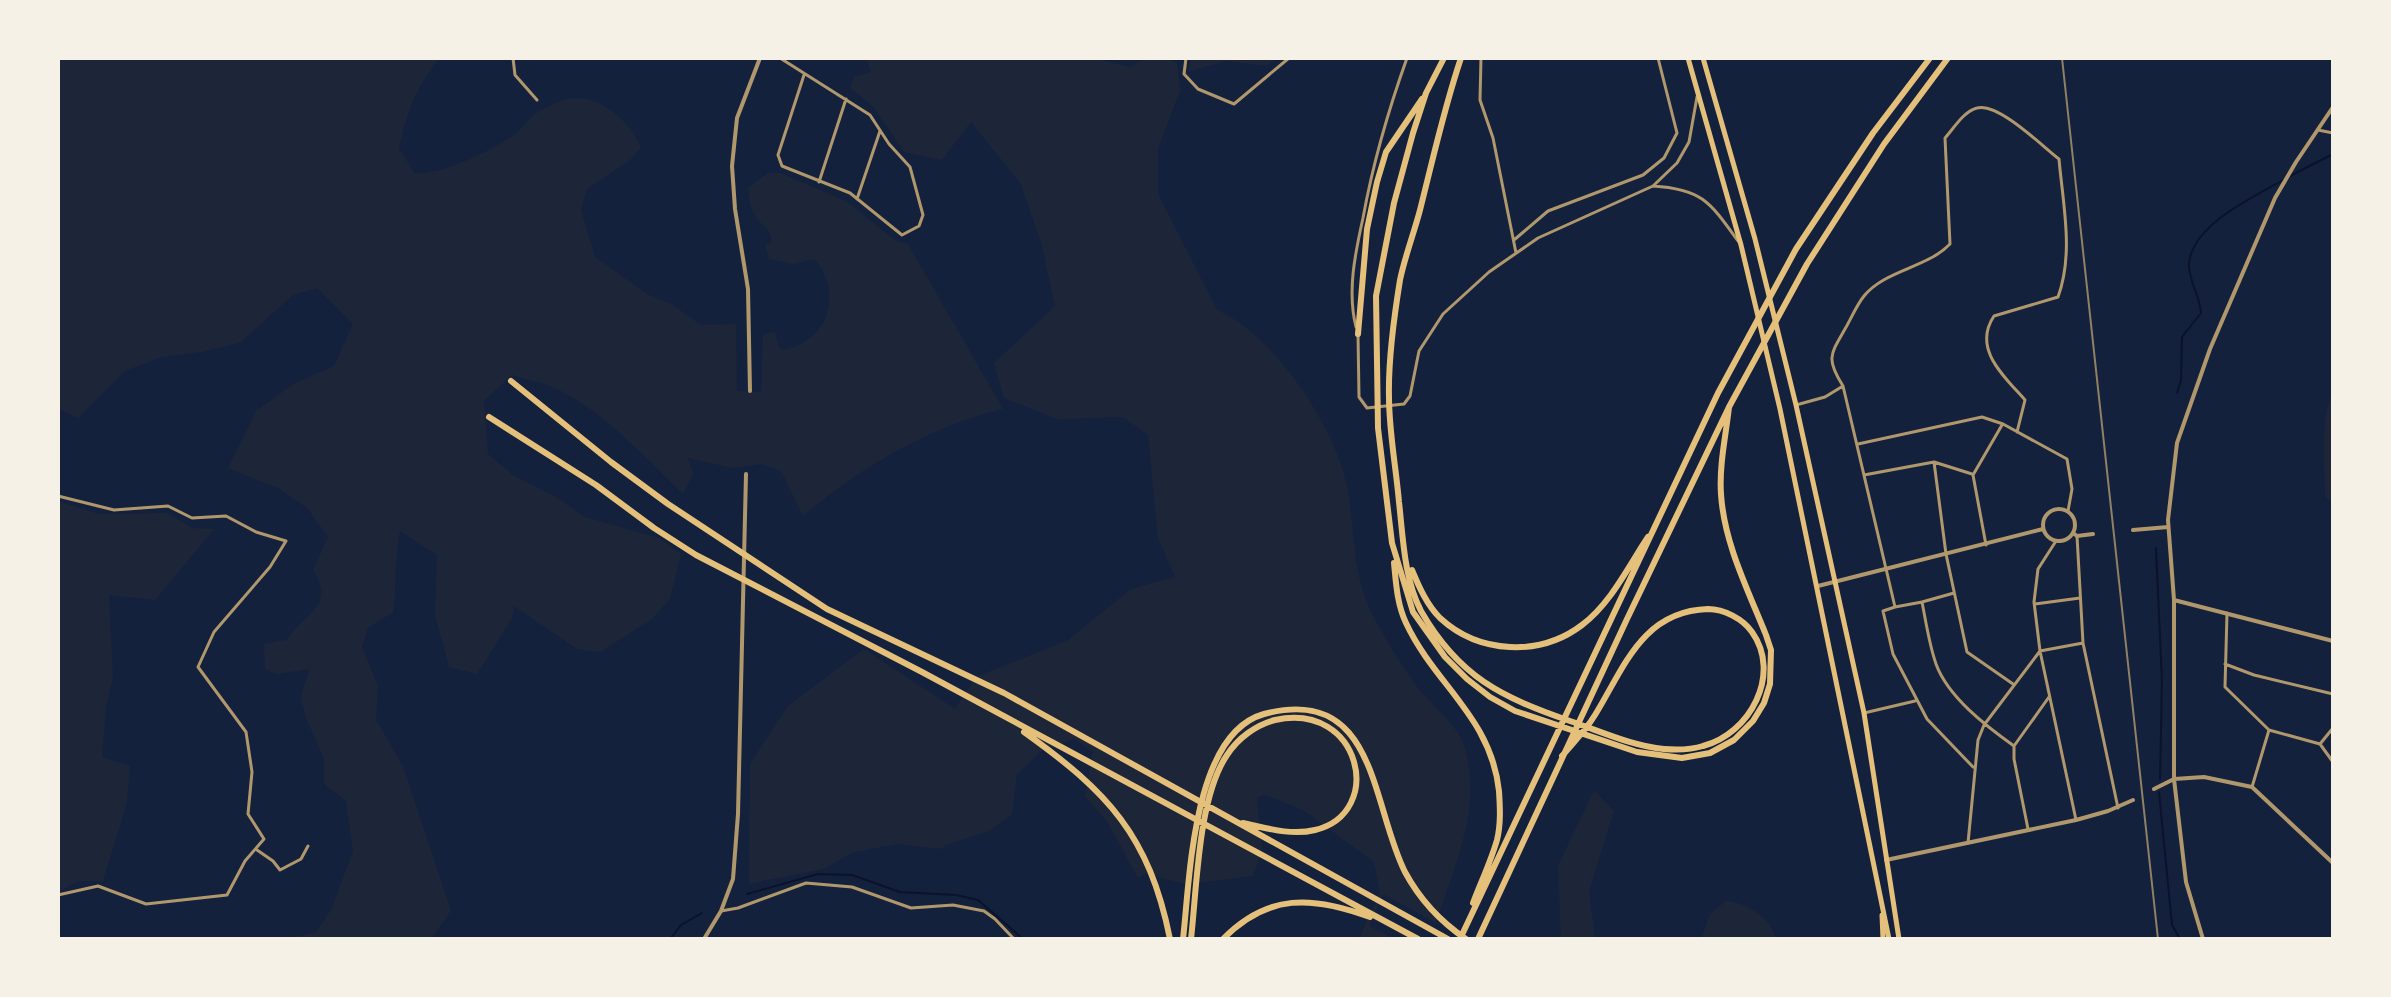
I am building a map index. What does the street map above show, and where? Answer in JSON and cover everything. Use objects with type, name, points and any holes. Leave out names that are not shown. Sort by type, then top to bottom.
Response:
[{"type":"highway","points":[[1358,334],[1367,229],[1386,152],[1426,93],[1444,58]]},
{"type":"highway","points":[[1461,58],[1446,103],[1401,278],[1389,397],[1391,426],[1403,537],[1412,587],[1420,609],[1472,674],[1516,707]]},
{"type":"highway","points":[[1460,939],[1718,393],[1796,249],[1873,133],[1930,58]]},
{"type":"highway","points":[[1478,939],[1729,407],[1807,264],[1884,144],[1948,58]]},
{"type":"highway","points":[[1426,93],[1394,203],[1376,296],[1378,428],[1397,592],[1404,619],[1428,660],[1476,722],[1497,773],[1500,810],[1497,839],[1460,939]]},
{"type":"highway","points":[[511,381],[611,462],[710,533],[827,609],[1004,693],[1448,939]]},
{"type":"highway","points":[[1392,543],[1413,612],[1467,679],[1490,697],[1616,741],[1637,752],[1682,758],[1710,753],[1734,740],[1753,721],[1764,703],[1770,684],[1771,650],[1731,545],[1721,492],[1729,407]]},
{"type":"highway","points":[[489,417],[596,485],[696,555],[1418,939]]},
{"type":"highway","points":[[1403,537],[1413,572],[1428,602],[1441,618],[1473,639],[1491,646],[1521,648],[1564,636],[1583,625],[1605,603],[1660,517]]},
{"type":"highway","points":[[1562,756],[1593,719],[1634,647],[1649,631],[1673,616],[1695,609],[1715,609],[1736,616],[1751,631],[1762,649],[1765,668],[1763,684],[1747,716],[1729,733],[1706,746],[1681,750],[1616,741]]},
{"type":"highway","points":[[1183,939],[1212,766],[1231,739],[1259,716],[1280,711],[1313,711],[1331,718],[1359,746],[1378,787],[1390,836],[1406,873],[1443,923],[1466,939]]},
{"type":"highway","points":[[1002,716],[1062,759],[1105,797],[1144,856],[1162,902],[1170,939]]},
{"type":"highway","points":[[1207,788],[1236,743],[1266,723],[1299,717],[1327,725],[1342,737],[1355,757],[1357,775],[1354,794],[1347,808],[1332,824],[1317,830],[1288,832],[1235,822]]},
{"type":"highway","points":[[1191,939],[1198,840]]},
{"type":"highway","points":[[1223,939],[1251,916],[1269,908],[1301,902],[1335,904],[1392,925]]},
{"type":"main road","points":[[1688,58],[1741,245],[1818,586],[1889,939]]},
{"type":"main road","points":[[1703,58],[1755,239],[1796,405],[1864,713],[1899,939]]},
{"type":"main road","points":[[1881,898],[1883,939]]},
{"type":"street","points":[[513,58],[515,75],[537,100]]},
{"type":"street","points":[[750,391],[748,289],[735,209],[732,166],[737,118],[760,58]]},
{"type":"street","points":[[780,58],[870,115],[896,154],[910,167],[923,215],[922,223],[908,234],[902,235],[841,189],[782,166],[779,162],[778,155],[804,75]]},
{"type":"street","points":[[1186,58],[1184,74],[1198,89],[1234,104],[1289,58]]},
{"type":"street","points":[[1407,58],[1375,153],[1354,260],[1352,310],[1358,334],[1359,397],[1367,408],[1404,404],[1410,396],[1419,351],[1443,314],[1489,272],[1538,238],[1653,186],[1677,163],[1689,142],[1697,93]]},
{"type":"street","points":[[1481,58],[1480,100],[1493,138],[1516,253]]},
{"type":"street","points":[[1514,240],[1548,211],[1643,175],[1664,158],[1677,133],[1658,58]]},
{"type":"street","points":[[819,182],[846,99]]},
{"type":"street","points":[[1895,607],[1843,386],[1832,370],[1830,355],[1865,294],[1942,253],[1950,244],[1945,138],[1968,112],[1977,107],[1997,110],[2059,159],[2067,254],[2065,278],[2058,297],[1994,316],[1985,338],[1995,365],[2025,400],[2017,432]]},
{"type":"street","points":[[2203,939],[2186,882],[2174,779],[2174,600],[2168,527],[2177,443],[2210,349],[2275,198],[2333,107]]},
{"type":"street","points":[[2318,130],[2333,133]]},
{"type":"street","points":[[857,199],[880,131]]},
{"type":"street","points":[[1653,186],[1678,187],[1696,193],[1711,205],[1741,245]]},
{"type":"street","points":[[1796,405],[1825,397],[1843,386]]},
{"type":"street","points":[[1857,444],[1982,417],[2003,424],[2067,459],[2072,489],[2068,511]]},
{"type":"street","points":[[1986,545],[1973,475],[2003,424]]},
{"type":"street","points":[[1864,475],[1934,462],[1973,475]]},
{"type":"street","points":[[1934,462],[1946,554],[1967,652],[2013,684]]},
{"type":"street","points":[[704,939],[721,911],[733,879],[738,814],[746,474]]},
{"type":"street","points":[[58,496],[114,510],[168,506],[192,518],[226,516],[256,532],[286,541],[270,567],[214,632],[198,667],[246,732],[252,772],[248,814],[264,839],[257,850],[245,861],[227,895],[219,897],[146,904],[98,886],[58,895]]},
{"type":"street","points":[[2093,534],[2075,534],[2066,540],[2056,541],[2048,537],[2043,522],[2050,512],[2062,509],[2074,518],[2075,534],[2080,598],[2083,643],[2118,808]]},
{"type":"street","points":[[2133,530],[2168,527]]},
{"type":"street","points":[[1818,586],[2043,529]]},
{"type":"street","points":[[2056,541],[2038,569],[2035,604],[2040,651],[2076,820]]},
{"type":"street","points":[[1954,593],[1883,611],[1893,654],[1916,701],[1927,719],[1973,767]]},
{"type":"street","points":[[2035,604],[2080,598]]},
{"type":"street","points":[[2174,600],[2333,641]]},
{"type":"street","points":[[1922,602],[1937,666],[1957,696],[1984,725],[2014,746]]},
{"type":"street","points":[[2227,613],[2225,687],[2269,730],[2320,744],[2333,762]]},
{"type":"street","points":[[1968,843],[1973,767],[1984,725],[2040,651],[2083,643]]},
{"type":"street","points":[[2224,663],[2254,675],[2333,694]]},
{"type":"street","points":[[2028,829],[2014,746],[2049,696]]},
{"type":"street","points":[[1864,713],[1916,701]]},
{"type":"street","points":[[2320,744],[2333,728]]},
{"type":"street","points":[[2252,787],[2269,730]]},
{"type":"street","points":[[2154,789],[2174,779],[2204,777],[2252,787],[2333,863]]},
{"type":"street","points":[[1886,860],[2076,820],[2118,808],[2133,800]]},
{"type":"street","points":[[257,850],[280,870],[301,859],[308,846]]},
{"type":"street","points":[[721,911],[738,908],[806,883],[852,887],[911,908],[953,905],[984,911],[1014,939]]},
{"type":"shaded area","points":[[1159,57],[1177,63],[1180,91],[1158,149],[1158,194],[1217,310],[1239,322],[1261,340],[1300,387],[1317,414],[1342,467],[1359,573],[1370,609],[1409,676],[1453,726],[1464,745],[1470,784],[1466,825],[1436,923],[1383,894],[1369,926],[1395,939],[1359,939],[1380,892],[1374,862],[1303,810],[1265,795],[1257,798],[1262,852],[1253,876],[1186,884],[1145,874],[1138,878],[1107,821],[1085,796],[1093,752],[1074,739],[1043,750],[1017,774],[1012,814],[989,831],[941,849],[898,844],[854,852],[823,869],[749,884],[750,764],[788,706],[864,649],[955,709],[976,677],[1068,640],[1131,589],[1175,577],[1158,538],[1148,435],[1123,417],[1057,419],[1004,398],[994,363],[1055,306],[1042,246],[1021,184],[971,122],[942,160],[904,152],[873,106],[850,88],[854,77],[871,72],[866,58],[1092,58],[1130,67]]},
{"type":"shaded area","points":[[58,58],[439,58],[413,100],[399,148],[415,174],[441,170],[478,155],[513,136],[536,113],[566,99],[596,102],[623,120],[641,147],[630,160],[587,189],[581,210],[595,257],[647,294],[673,305],[701,325],[736,324],[737,391],[761,392],[763,334],[775,332],[782,350],[798,345],[821,327],[830,300],[829,286],[814,259],[793,264],[769,259],[765,245],[771,244],[770,234],[753,212],[748,188],[768,173],[780,173],[846,201],[896,241],[908,244],[1003,409],[923,437],[847,482],[803,516],[781,471],[762,464],[732,468],[688,458],[693,474],[683,494],[604,419],[586,406],[548,385],[512,375],[484,401],[488,454],[513,475],[556,497],[585,517],[659,538],[681,554],[670,599],[652,619],[600,652],[577,649],[514,606],[512,618],[477,674],[449,667],[435,614],[437,555],[400,531],[393,612],[368,628],[362,647],[378,686],[376,720],[403,766],[451,911],[431,939],[287,939],[316,932],[331,910],[353,851],[346,801],[324,784],[324,759],[301,698],[309,669],[276,674],[265,669],[264,644],[287,640],[320,601],[319,583],[313,570],[328,537],[307,508],[278,488],[228,468],[256,411],[295,383],[334,366],[353,324],[317,288],[293,295],[241,342],[162,357],[125,371],[78,418],[58,409]]},
{"type":"shaded area","points":[[1191,58],[1276,58],[1267,66],[1225,61],[1188,72]]},
{"type":"shaded area","points":[[2333,389],[2333,502],[2325,497],[2324,429]]},
{"type":"shaded area","points":[[58,501],[99,514],[167,513],[192,528],[214,529],[155,600],[109,595],[113,678],[106,707],[102,757],[130,766],[127,802],[103,881],[78,881],[58,892]]},
{"type":"shaded area","points":[[1594,790],[1614,811],[1589,891],[1595,939],[1561,939],[1558,866]]},
{"type":"shaded area","points":[[1726,901],[1742,905],[1764,918],[1776,939],[1701,939],[1710,914]]},
{"type":"waterway","points":[[2290,176],[2333,154]]},
{"type":"waterway","points":[[2177,393],[2181,380],[2182,337],[2201,313],[2189,270],[2193,250],[2201,236],[2226,213],[2285,179]]},
{"type":"waterway","points":[[2156,548],[2162,681],[2160,779]]},
{"type":"waterway","points":[[2159,792],[2172,925],[2180,939]]},
{"type":"waterway","points":[[747,894],[818,874],[852,875],[900,892],[956,895],[978,900],[1023,939]]},
{"type":"waterway","points":[[670,939],[681,925],[702,913]]},
{"type":"railway","points":[[2062,58],[2158,939]]}]
